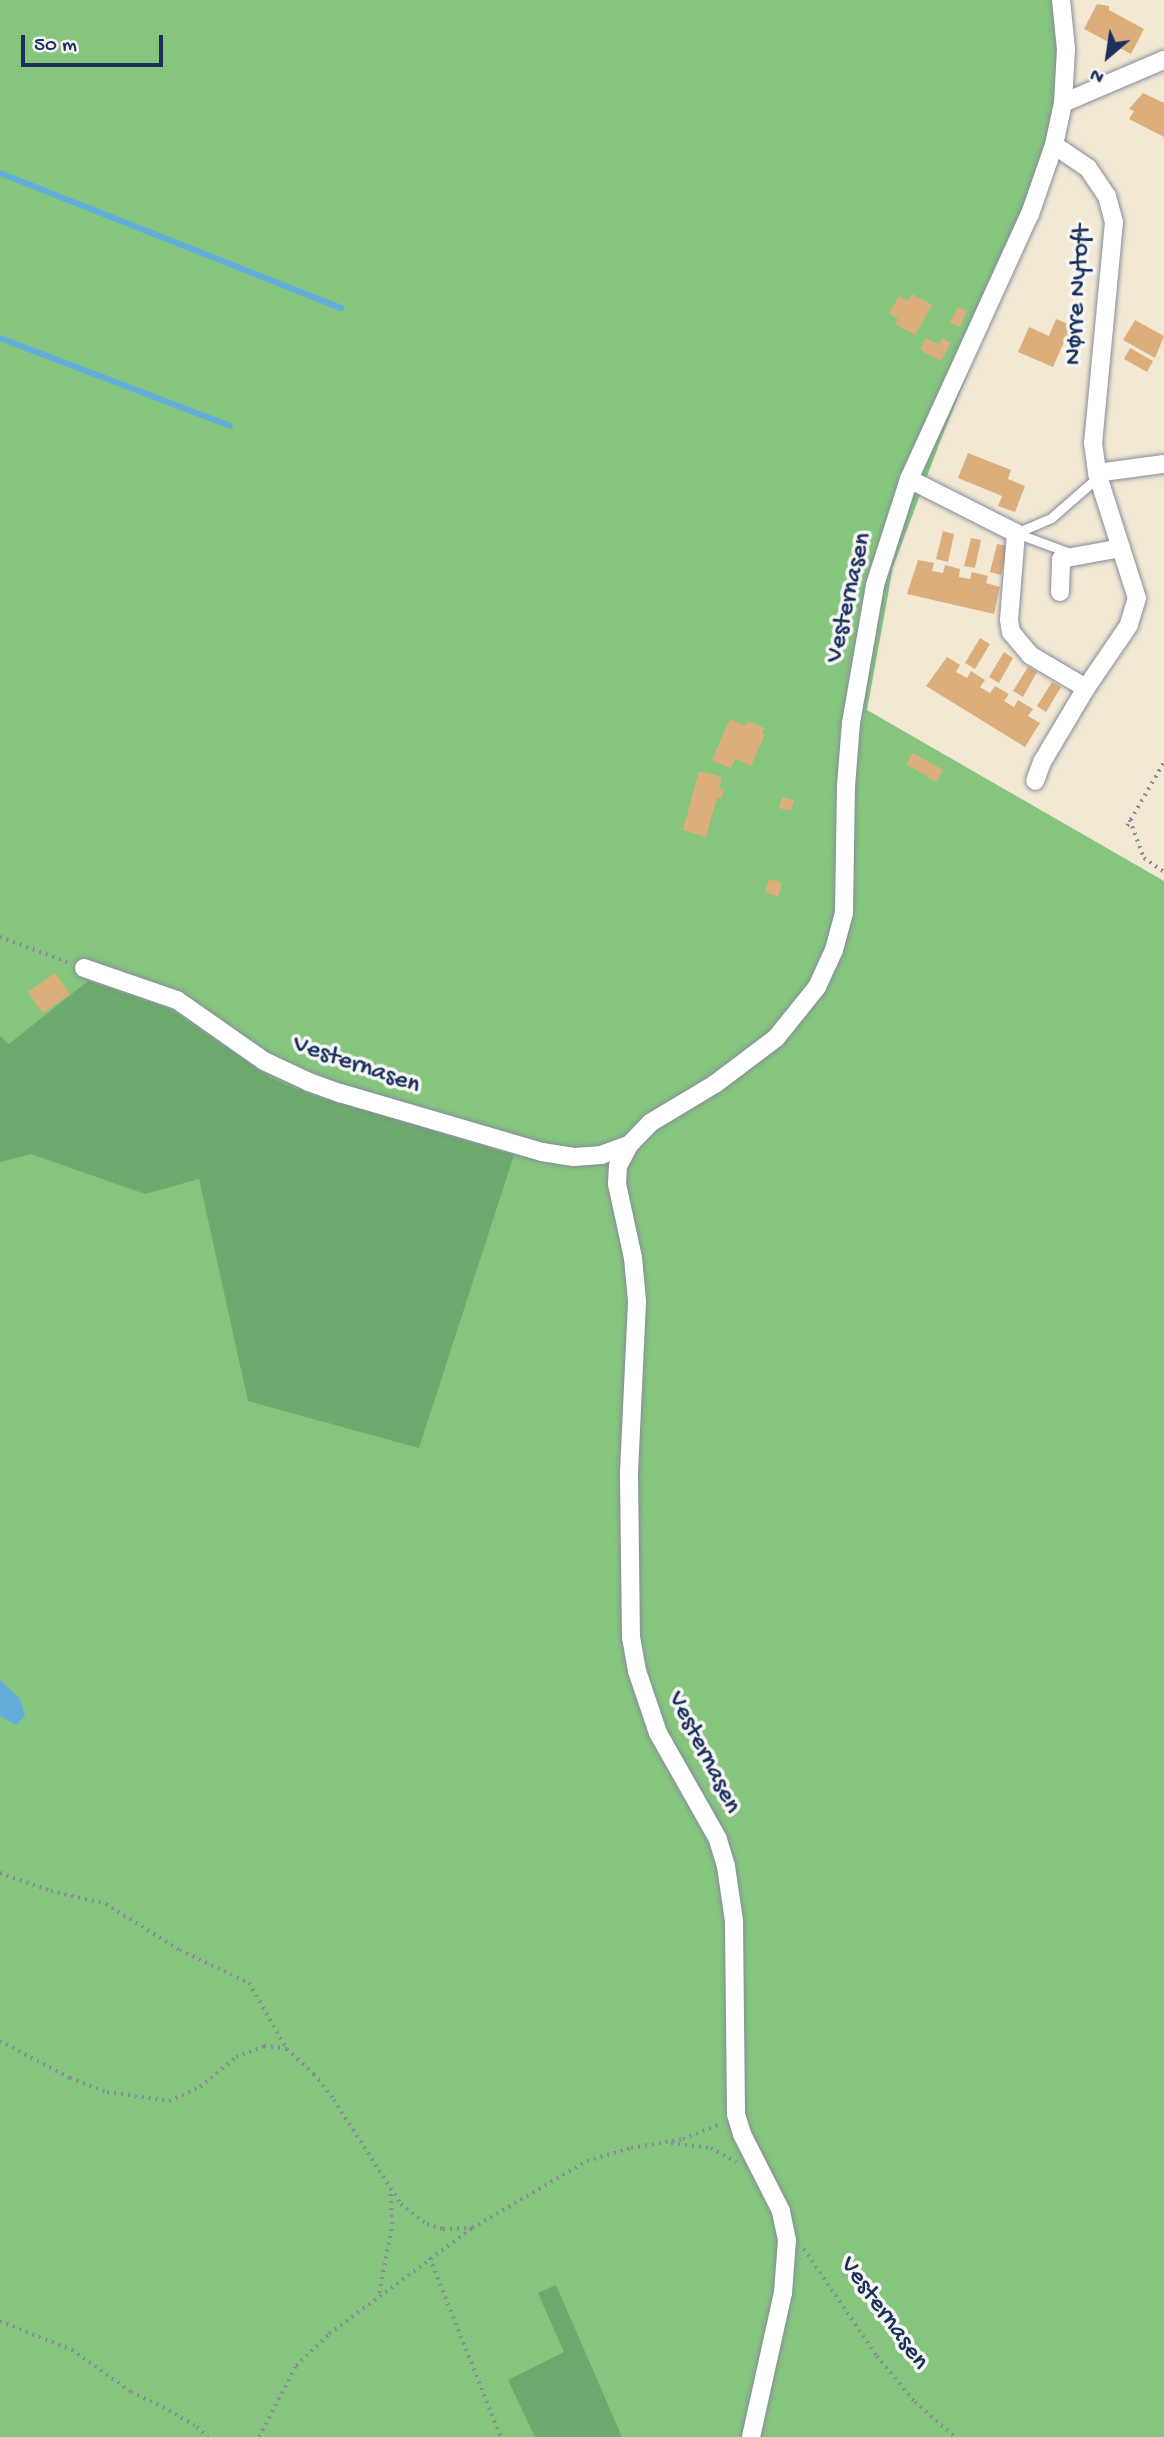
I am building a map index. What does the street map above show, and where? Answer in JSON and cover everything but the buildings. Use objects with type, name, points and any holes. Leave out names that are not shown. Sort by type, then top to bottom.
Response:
[{"type":"street","name":"Vesternasen","points":[[751,2437],[783,2293],[787,2240],[781,2211],[742,2134],[736,2115],[734,1921],[726,1867],[718,1839],[658,1733],[636,1671],[631,1638],[629,1472],[637,1301],[633,1258],[617,1184],[618,1166],[629,1145],[650,1124],[715,1084],[776,1038],[799,1013],[827,966],[844,912],[846,786],[851,723],[867,628],[887,545],[909,479],[1030,214],[1054,145],[1063,103],[1066,49],[1062,0]]},
{"type":"street","points":[[1063,103],[1164,60]]},
{"type":"street","name":"Nørre Nytoft","points":[[1035,781],[1042,762],[1086,688],[1129,625],[1137,598],[1098,475],[1093,443],[1114,222],[1107,196],[1088,168],[1054,145]]},
{"type":"street","points":[[1098,475],[1164,464]]},
{"type":"street","points":[[909,479],[1016,533],[1009,620],[1011,632],[1030,655],[1086,688]]},
{"type":"street","points":[[1060,592],[1061,559],[1121,548]]},
{"type":"street","name":"Vesternasen","points":[[83,968],[177,1000],[264,1061],[330,1089],[542,1152],[574,1157],[601,1155],[629,1145]]},
{"type":"lane","points":[[1016,533],[1052,517],[1098,475]]},
{"type":"lane","points":[[1016,533],[1077,556]]},
{"type":"path","points":[[1127,826],[1164,762]]},
{"type":"path","points":[[1130,820],[1144,858],[1164,872]]},
{"type":"path","points":[[0,937],[83,968]]},
{"type":"path","points":[[0,1873],[51,1891],[106,1904],[180,1951],[249,1983],[287,2049],[314,2074],[334,2100],[390,2190],[413,2215],[427,2224],[443,2229],[472,2228]]},
{"type":"path","points":[[0,2041],[70,2078],[107,2092],[169,2101],[200,2087],[236,2057],[264,2046],[287,2049]]},
{"type":"path","points":[[259,2437],[296,2365],[329,2334],[379,2295],[472,2228],[587,2161],[710,2130],[736,2115]]},
{"type":"path","points":[[664,2142],[711,2148],[765,2179]]},
{"type":"path","points":[[379,2295],[392,2224],[390,2190]]},
{"type":"path","name":"Vesternasen","points":[[803,2247],[877,2356],[915,2402],[955,2437]]},
{"type":"path","points":[[430,2259],[501,2437]]},
{"type":"path","points":[[0,2321],[72,2350],[131,2392],[163,2407],[197,2427],[208,2437]]},
{"type":"green space","points":[[0,0],[1065,0],[1064,138],[941,439],[893,567],[867,710],[1164,881],[1164,2437],[0,2437]]},
{"type":"green space","points":[[88,981],[170,1009],[271,1078],[312,1095],[514,1155],[419,1448],[248,1401],[199,1179],[145,1194],[31,1154],[0,1162],[0,1036],[9,1044]]},
{"type":"green space","points":[[556,2285],[622,2437],[535,2437],[508,2380],[564,2352],[538,2293]]},
{"type":"water","points":[[0,1680],[20,1699],[25,1716],[16,1725],[0,1716]]},
{"type":"waterway","points":[[0,173],[341,308]]},
{"type":"waterway","points":[[0,338],[230,426]]}]
